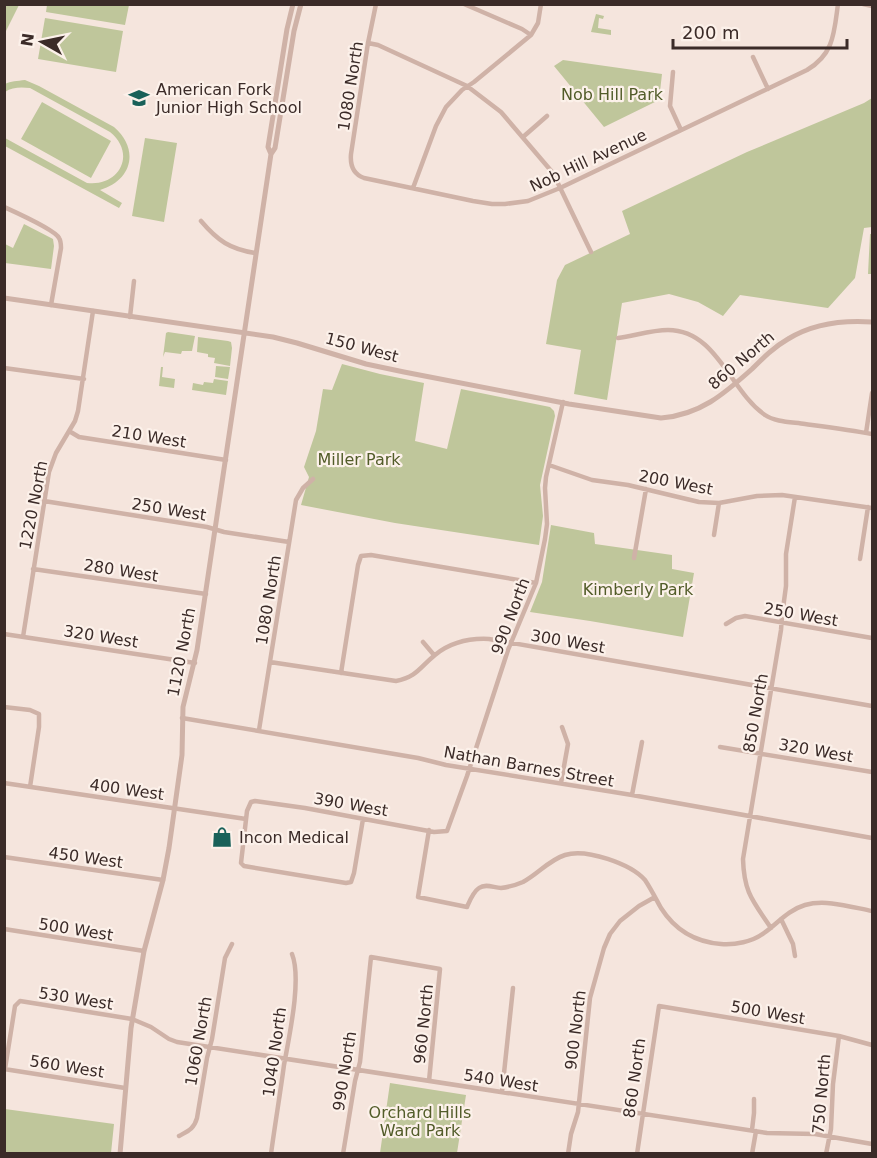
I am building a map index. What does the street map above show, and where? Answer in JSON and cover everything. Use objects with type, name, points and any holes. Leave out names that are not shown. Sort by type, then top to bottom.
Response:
[{"type":"street","name":"1120 North","points":[[120,1154],[132,1019],[144,951],[163,880],[175,808],[182,755],[182,718],[186,693],[195,663],[206,594],[270,154],[268,147],[293,4]]},
{"type":"street","name":"1120 North","points":[[270,154],[275,148],[293,38],[301,4]]},
{"type":"street","name":"1080 North","points":[[354,171],[350,161],[376,4]]},
{"type":"street","points":[[464,4],[522,29],[531,36]]},
{"type":"street","points":[[413,188],[441,115],[461,91],[531,36],[538,23],[541,4]]},
{"type":"street","name":"Nob Hill Avenue","points":[[354,171],[364,178],[482,203],[504,204],[528,201],[560,188],[807,70],[820,61],[832,43],[838,4]]},
{"type":"street","points":[[863,4],[873,6]]},
{"type":"street","points":[[368,43],[378,45],[467,86],[495,107],[550,169],[591,252]]},
{"type":"street","points":[[753,57],[768,89]]},
{"type":"street","points":[[672,72],[670,105],[681,130]]},
{"type":"street","points":[[523,138],[547,116]]},
{"type":"street","points":[[4,207],[58,236],[61,248],[51,305]]},
{"type":"street","points":[[201,221],[212,234],[226,244],[255,254]]},
{"type":"street","points":[[129,316],[135,281]]},
{"type":"street","name":"150 West","points":[[4,298],[254,333],[285,339],[395,371],[661,418],[691,413],[710,403]]},
{"type":"street","name":"1220 North","points":[[23,637],[52,462],[78,411],[93,311]]},
{"type":"street","name":"860 North","points":[[710,403],[736,384],[788,339],[822,325],[844,321],[873,322]]},
{"type":"street","points":[[618,338],[666,330],[687,334],[705,345],[739,389],[761,411],[772,418],[873,434]]},
{"type":"street","points":[[4,368],[84,379]]},
{"type":"street","points":[[866,433],[873,393]]},
{"type":"street","name":"990 North","points":[[447,831],[511,643],[536,583],[547,524],[545,488],[563,402]]},
{"type":"street","name":"210 West","points":[[69,431],[79,437],[226,460]]},
{"type":"street","name":"200 West","points":[[549,465],[592,480],[628,484],[693,501],[719,503],[767,495],[795,496],[870,507]]},
{"type":"street","name":"1080 North","points":[[259,730],[296,500],[303,488],[313,479]]},
{"type":"street","points":[[634,558],[646,489]]},
{"type":"street","name":"850 North","points":[[771,928],[750,897],[744,880],[743,859],[782,623],[786,586],[786,554],[795,496]]},
{"type":"street","name":"250 West","points":[[44,501],[207,526],[224,532],[289,542]]},
{"type":"street","points":[[714,535],[719,503]]},
{"type":"street","points":[[860,559],[870,507]]},
{"type":"street","points":[[341,673],[361,556],[371,555],[536,583]]},
{"type":"street","name":"280 West","points":[[33,568],[206,594]]},
{"type":"street","name":"250 West","points":[[726,624],[745,616],[873,638]]},
{"type":"street","name":"320 West","points":[[4,634],[195,663]]},
{"type":"street","name":"300 West","points":[[270,662],[396,681],[412,676],[434,655],[450,645],[471,639],[489,639],[873,706]]},
{"type":"street","points":[[423,642],[434,655]]},
{"type":"street","points":[[4,707],[30,710],[39,714],[30,787]]},
{"type":"street","name":"Nathan Barnes Street","points":[[182,718],[873,838]]},
{"type":"street","points":[[561,783],[568,744],[562,727]]},
{"type":"street","points":[[632,795],[642,742]]},
{"type":"street","name":"320 West","points":[[720,747],[873,772]]},
{"type":"street","name":"400 West","points":[[4,783],[246,819]]},
{"type":"street","name":"390 West","points":[[246,819],[251,802],[260,801],[440,832],[447,831]]},
{"type":"street","points":[[246,819],[241,863],[244,866],[342,883],[351,882],[354,873],[363,819]]},
{"type":"street","points":[[429,830],[418,897],[467,906],[480,887],[502,888],[516,885],[559,858],[578,853],[600,856],[643,878],[675,926],[703,941],[723,944],[758,937],[793,910],[815,903],[873,911]]},
{"type":"street","name":"450 West","points":[[4,857],[163,880]]},
{"type":"street","name":"900 North","points":[[568,1154],[579,1104],[590,998],[604,948],[610,934],[620,921],[655,897]]},
{"type":"street","points":[[781,919],[793,944],[795,956]]},
{"type":"street","name":"500 West","points":[[4,929],[144,951]]},
{"type":"street","name":"1060 North","points":[[179,1136],[191,1130],[195,1125],[225,958],[232,944]]},
{"type":"street","name":"1040 North","points":[[271,1154],[293,1010],[296,972],[292,954]]},
{"type":"street","name":"990 North","points":[[343,1154],[360,1062],[371,957],[440,969]]},
{"type":"street","name":"960 North","points":[[429,1081],[440,969]]},
{"type":"street","points":[[502,1092],[513,988]]},
{"type":"street","name":"530 West","points":[[5,1069],[13,1015],[20,1001],[132,1019]]},
{"type":"street","name":"860 North","points":[[637,1154],[659,1006]]},
{"type":"street","name":"500 West","points":[[659,1006],[839,1036],[873,1045]]},
{"type":"street","name":"540 West","points":[[132,1019],[151,1027],[169,1039],[210,1047],[754,1131],[778,1134],[808,1133],[873,1144]]},
{"type":"street","name":"750 North","points":[[826,1154],[839,1036]]},
{"type":"street","name":"560 West","points":[[5,1069],[125,1088]]},
{"type":"street","points":[[752,1154],[754,1099]]},
{"type":"green space","points":[[47,4],[129,5],[125,25],[46,12]]},
{"type":"green space","points":[[4,5],[19,5],[5,33]]},
{"type":"green space","points":[[596,14],[604,16],[603,19],[599,18],[598,28],[611,30],[611,35],[591,32]]},
{"type":"green space","points":[[45,18],[123,31],[116,72],[38,59]]},
{"type":"green space","name":"Nob Hill Park","points":[[563,60],[662,74],[659,100],[604,127],[554,66]]},
{"type":"green space","points":[[25,80],[114,127],[122,136],[127,145],[129,163],[119,179],[111,186],[100,190],[122,203],[119,208],[5,146],[5,138],[87,183],[108,180],[121,167],[122,150],[110,132],[30,88],[17,88],[5,92],[5,84]]},
{"type":"green space","points":[[872,98],[872,227],[864,228],[855,278],[828,308],[740,295],[723,316],[698,302],[669,294],[622,303],[607,400],[574,394],[581,350],[546,344],[557,280],[565,265],[630,234],[622,211],[747,152]]},
{"type":"green space","points":[[42,102],[111,141],[91,178],[21,139]]},
{"type":"green space","points":[[145,138],[177,143],[164,222],[132,216]]},
{"type":"green space","points":[[24,224],[53,239],[51,269],[5,263],[5,244],[13,248]]},
{"type":"green space","points":[[870,234],[872,234],[872,274],[868,274]]},
{"type":"green space","points":[[168,332],[195,336],[192,351],[182,351],[181,354],[165,352],[163,357]]},
{"type":"green space","points":[[198,337],[231,342],[230,366],[214,363],[215,358],[197,352]]},
{"type":"green space","name":"Miller Park","points":[[342,364],[424,383],[415,441],[447,449],[461,389],[550,407],[555,416],[540,485],[543,516],[539,545],[395,523],[301,505],[309,477],[304,467],[316,431],[323,389],[332,390]]},
{"type":"green space","points":[[216,366],[230,367],[228,379],[215,377]]},
{"type":"green space","points":[[161,367],[163,367],[162,377],[175,379],[174,388],[159,386]]},
{"type":"green space","points":[[214,379],[228,381],[226,395],[192,390],[193,383],[203,385],[204,382],[213,383]]},
{"type":"green space","name":"Kimberly Park","points":[[551,525],[594,533],[595,544],[672,555],[672,569],[694,573],[683,637],[530,612],[542,582]]},
{"type":"green space","name":"Orchard Hills Ward Park","points":[[390,1083],[466,1095],[457,1153],[380,1153]]},
{"type":"green space","points":[[5,1109],[114,1124],[111,1153],[5,1153]]},
{"type":"place","name":"American Fork Junior High School","points":[[139,98]]},
{"type":"place","name":"Incon Medical","points":[[222,837]]}]
